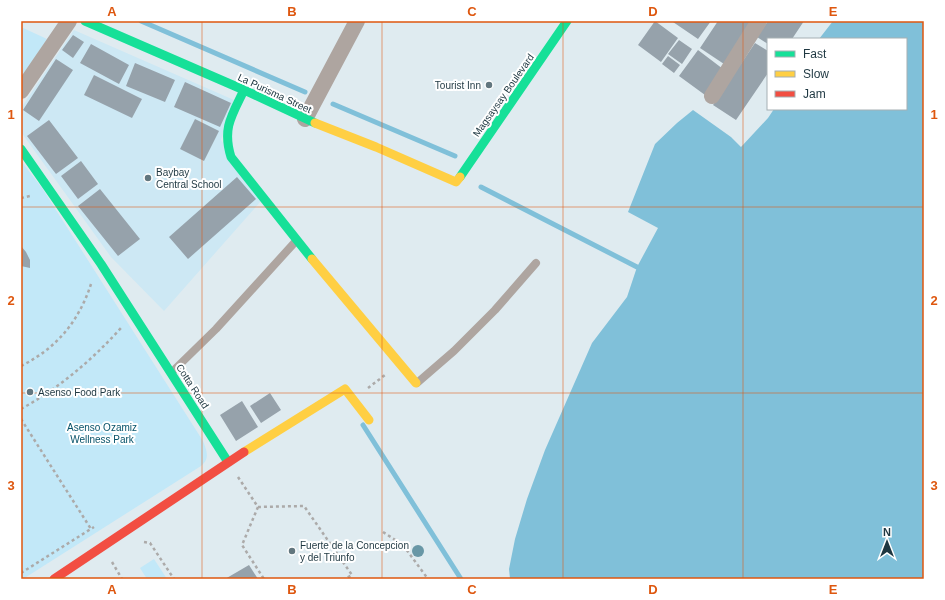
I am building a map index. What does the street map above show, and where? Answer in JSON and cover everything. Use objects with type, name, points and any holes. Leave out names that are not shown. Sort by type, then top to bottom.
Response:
[{"type":"street","points":[[21,91],[70,21]]},
{"type":"street","name":"La Purisma Street","points":[[84,21],[244,90],[305,119],[456,182]]},
{"type":"street","points":[[305,119],[356,21]]},
{"type":"street","name":"Magsaysay Boulevard","points":[[456,182],[567,21]]},
{"type":"street","points":[[712,96],[759,21]]},
{"type":"street","points":[[244,90],[228,126],[226,137],[227,147],[231,157],[297,241],[416,384]]},
{"type":"street","name":"Cotta Road","points":[[21,149],[101,264],[228,462]]},
{"type":"street","points":[[54,579],[228,462],[345,389],[369,420]]},
{"type":"lane","points":[[171,372],[216,329],[297,241]]},
{"type":"lane","points":[[416,384],[454,351],[495,310],[536,263]]},
{"type":"path","points":[[21,366],[42,354],[60,339],[74,322],[85,302],[93,280]]},
{"type":"path","points":[[21,410],[63,383],[84,366],[123,327]]},
{"type":"path","points":[[353,399],[400,364]]},
{"type":"path","points":[[21,419],[91,529]]},
{"type":"path","points":[[228,462],[258,507]]},
{"type":"path","points":[[258,507],[304,506],[352,575],[345,579]]},
{"type":"path","points":[[258,507],[242,546],[264,579]]},
{"type":"path","points":[[21,573],[98,525]]},
{"type":"path","points":[[383,532],[404,546],[428,579]]},
{"type":"path","points":[[140,544],[147,542],[150,543],[174,579]]},
{"type":"path","points":[[111,561],[117,558]]},
{"type":"shaded area","points":[[833,21],[924,21],[924,579],[510,579],[509,569],[515,539],[527,499],[545,450],[592,343],[627,297],[637,267],[658,228],[628,212],[655,144],[693,110],[731,137],[741,147],[768,118],[773,110],[907,110],[907,38],[820,38]]},
{"type":"shaded area","name":"Baybay Central School","points":[[74,30],[234,100],[221,140],[261,201],[164,311],[111,257],[21,132],[21,108]]},
{"type":"green space","points":[[21,27],[47,39],[21,78]]},
{"type":"green space","name":"Asenso Ozamiz Wellness Park","points":[[21,161],[42,188],[203,441],[207,455],[206,461],[201,466],[23,579],[21,579]]},
{"type":"green space","points":[[154,559],[167,579],[147,579],[140,568]]},
{"type":"building","points":[[655,21],[678,38],[661,62],[638,45]]},
{"type":"building","points":[[711,21],[698,39],[673,22]]},
{"type":"building","points":[[718,21],[753,21],[724,64],[700,48]]},
{"type":"building","points":[[768,21],[804,21],[793,38],[767,38],[767,43],[757,37]]},
{"type":"building","points":[[73,35],[84,42],[73,58],[62,50]]},
{"type":"building","points":[[679,40],[692,49],[682,64],[668,54]]},
{"type":"building","points":[[755,43],[767,50],[767,74],[736,120],[713,105]]},
{"type":"building","points":[[91,44],[129,65],[119,84],[80,63]]},
{"type":"building","points":[[698,50],[723,69],[705,95],[679,76]]},
{"type":"building","points":[[668,56],[680,65],[674,73],[662,64]]},
{"type":"building","points":[[56,59],[73,70],[39,121],[23,110]]},
{"type":"building","points":[[135,63],[175,80],[165,102],[126,86]]},
{"type":"building","points":[[94,75],[142,99],[132,118],[84,95]]},
{"type":"building","points":[[185,82],[231,103],[220,127],[174,107]]},
{"type":"building","points":[[195,119],[219,131],[204,161],[180,149]]},
{"type":"building","points":[[49,120],[78,158],[56,174],[27,136]]},
{"type":"building","points":[[81,161],[98,184],[78,199],[61,176]]},
{"type":"building","points":[[237,177],[256,199],[188,259],[169,237]]},
{"type":"building","points":[[100,189],[140,239],[118,256],[78,206]]},
{"type":"building","points":[[21,246],[30,260],[30,268],[21,266]]},
{"type":"building","points":[[270,393],[281,410],[261,423],[250,406]]},
{"type":"building","points":[[242,401],[258,427],[236,441],[220,415]]},
{"type":"building","points":[[249,565],[258,579],[225,579]]},
{"type":"waterway","points":[[141,21],[305,92]]},
{"type":"waterway","points":[[333,104],[455,156]]},
{"type":"waterway","points":[[481,187],[637,267]]},
{"type":"waterway","points":[[363,425],[461,579]]},
{"type":"traffic: fast","points":[[85,21],[244,90],[315,123]]},
{"type":"traffic: fast","points":[[460,177],[567,21]]},
{"type":"traffic: fast","points":[[244,90],[232,115],[228,130],[228,147],[231,157],[312,259]]},
{"type":"traffic: fast","points":[[21,149],[101,264],[228,462]]},
{"type":"traffic: slow","points":[[315,123],[376,147],[456,182],[460,177]]},
{"type":"traffic: slow","points":[[312,259],[416,383]]},
{"type":"traffic: slow","points":[[244,452],[345,389],[369,420]]},
{"type":"traffic: jam","points":[[54,579],[244,452]]},
{"type":"place","name":"Tourist Inn","points":[[489,85]]},
{"type":"place","name":"Baybay Central School","points":[[148,178]]},
{"type":"place","name":"Asenso Food Park","points":[[30,392]]},
{"type":"place","name":"Fuerte de la Concepcion y del Triunfo","points":[[292,551]]}]
